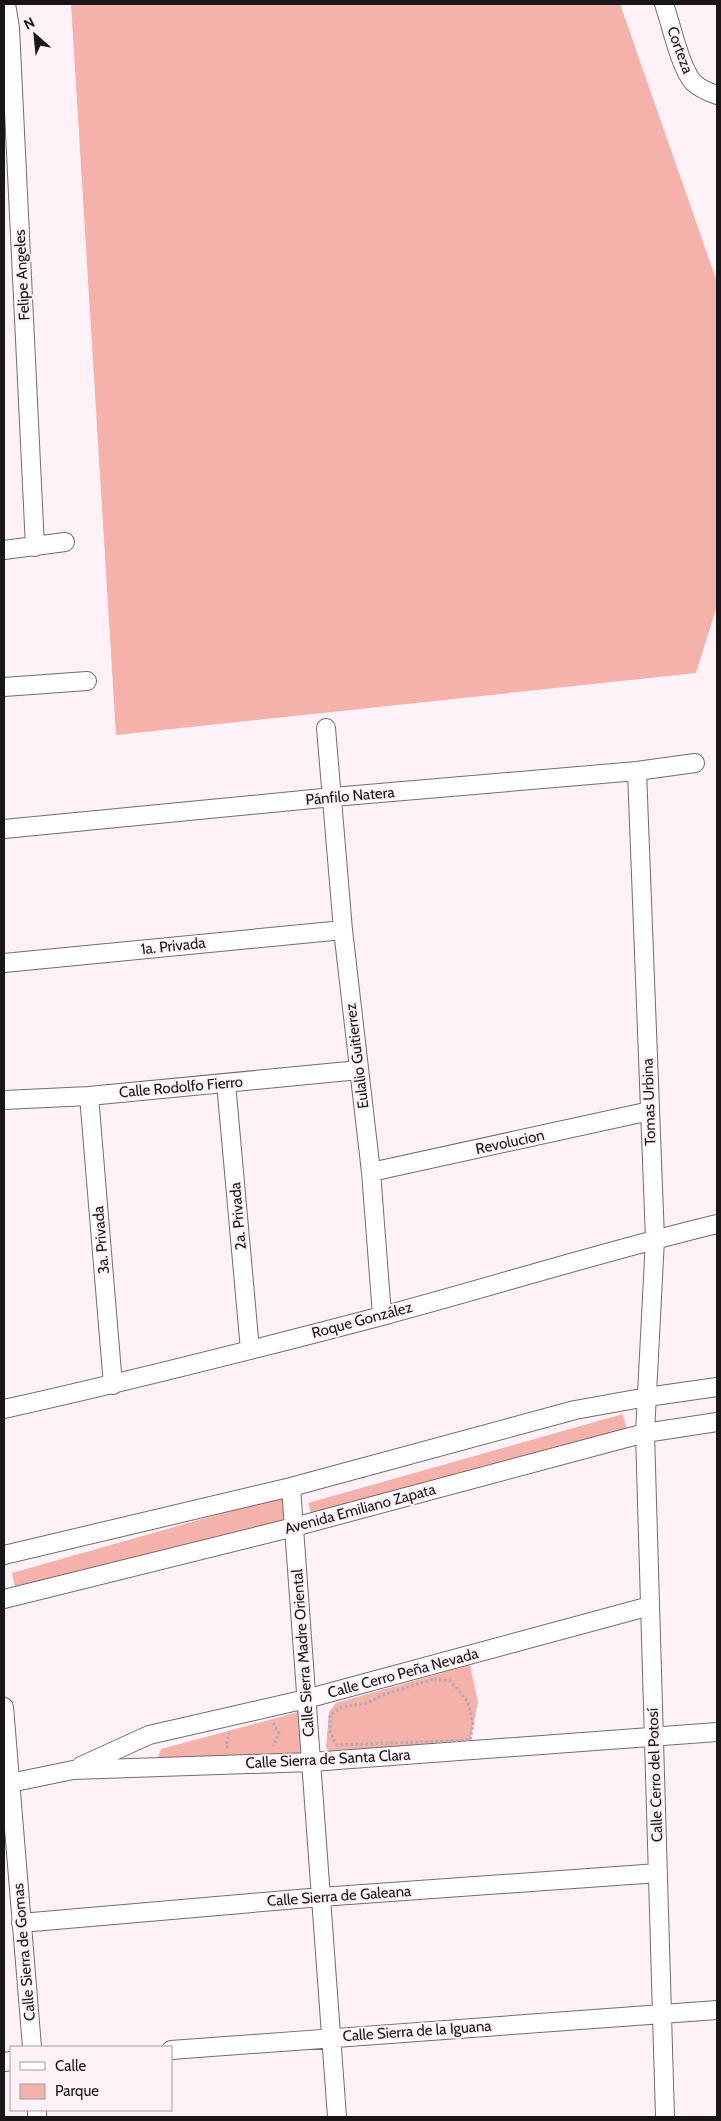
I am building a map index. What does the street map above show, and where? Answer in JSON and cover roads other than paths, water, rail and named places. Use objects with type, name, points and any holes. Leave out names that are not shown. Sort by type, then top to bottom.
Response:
[{"type":"street","name":"Felipe Angeles","points":[[6,4],[10,28],[35,547]]},
{"type":"street","name":"Corteza","points":[[664,4],[685,69],[693,82],[711,93]]},
{"type":"street","points":[[4,550],[65,542]]},
{"type":"street","points":[[4,687],[87,682]]},
{"type":"street","name":"Eulalio Guitierrez","points":[[326,728],[343,930],[371,1172],[382,1316]]},
{"type":"street","name":"Pánfilo Natera","points":[[4,829],[333,797],[637,771],[696,763]]},
{"type":"street","name":"Tomas Urbina","points":[[637,771],[655,1239],[645,1434]]},
{"type":"street","name":"1a. Privada","points":[[4,963],[343,930]]},
{"type":"street","name":"Calle Rodolfo Fierro","points":[[4,1100],[89,1096],[359,1070]]},
{"type":"street","name":"2a. Privada","points":[[226,1083],[250,1350]]},
{"type":"street","name":"3a. Privada","points":[[89,1096],[113,1385]]},
{"type":"street","name":"Revolucion","points":[[371,1172],[650,1111]]},
{"type":"street","name":"Roque González","points":[[4,1409],[113,1385],[382,1316],[655,1239],[717,1224]]},
{"type":"street","points":[[4,1555],[291,1487],[575,1410],[717,1387]]},
{"type":"street","name":"Avenida Emiliano Zapata","points":[[4,1599],[294,1527],[645,1434],[717,1422]]},
{"type":"street","name":"Calle Cerro del Potosí","points":[[645,1434],[665,2117]]},
{"type":"street","name":"Calle Sierra Madre Oriental","points":[[291,1487],[337,2117]]},
{"type":"street","name":"Calle Cerro Peña Nevada","points":[[73,1770],[149,1735],[306,1699],[650,1606]]},
{"type":"street","name":"Calle Sierra de Gomas","points":[[4,1707],[7,1783],[32,2046]]},
{"type":"street","name":"Calle Sierra de Santa Clara","points":[[7,1783],[73,1770],[311,1762],[717,1732]]},
{"type":"street","name":"Calle Sierra de Galeana","points":[[21,1923],[321,1897],[658,1873]]},
{"type":"street","name":"Calle Sierra de la Iguana","points":[[172,2050],[717,2010]]}]
